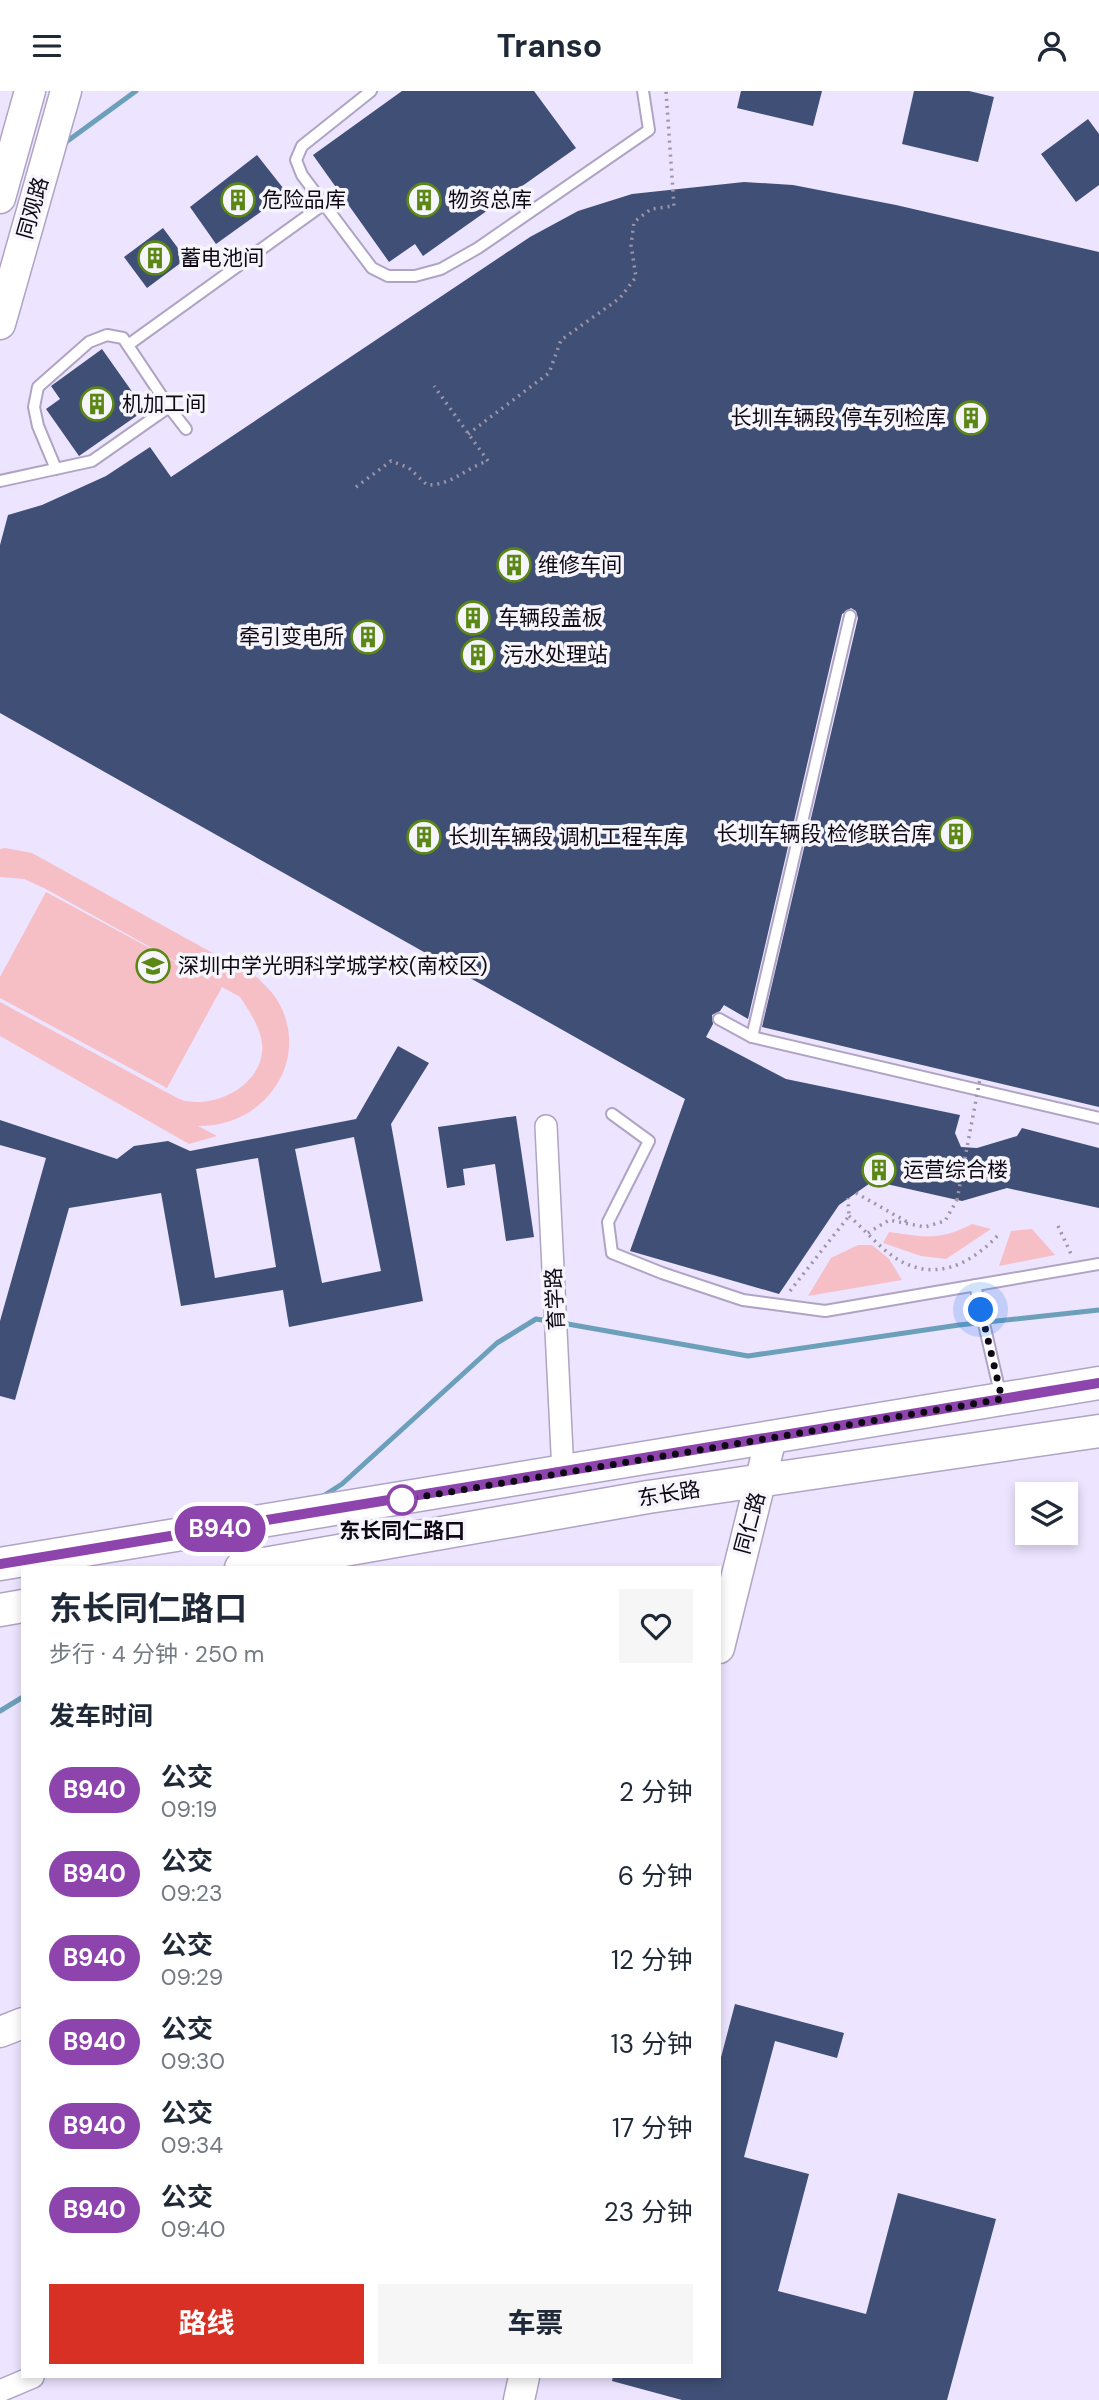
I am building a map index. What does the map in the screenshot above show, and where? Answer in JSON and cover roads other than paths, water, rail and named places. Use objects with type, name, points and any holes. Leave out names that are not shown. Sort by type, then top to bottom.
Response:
[{"type":"main road","name":"东长路","points":[[0,1564],[1099,1383]]},
{"type":"main road","name":"东长路","points":[[254,1566],[751,1482],[1099,1431]]},
{"type":"main road","points":[[0,1610],[21,1606]]},
{"type":"street","name":"同观路","points":[[0,198],[30,91]]},
{"type":"street","name":"同观路","points":[[0,324],[66,91]]},
{"type":"street","name":"育学路","points":[[546,1126],[563,1473]]},
{"type":"street","name":"同仁路","points":[[721,1638],[760,1440]]},
{"type":"street","name":"同仁路","points":[[720,1566],[751,1482]]},
{"type":"street","points":[[0,2032],[21,2024]]},
{"type":"street","points":[[0,2391],[31,2378]]},
{"type":"street","points":[[519,2400],[524,2378]]},
{"type":"street","points":[[539,2400],[545,2378]]},
{"type":"lane","points":[[371,91],[302,146],[296,160],[302,175],[372,268],[388,276],[415,276],[441,269],[478,248],[649,130],[643,91]]},
{"type":"lane","points":[[128,345],[324,204]]},
{"type":"lane","points":[[56,469],[38,426],[34,407],[38,387],[89,342],[107,335],[123,338],[186,429]]},
{"type":"lane","points":[[0,481],[92,461],[169,408]]},
{"type":"lane","points":[[752,1037],[850,616]]},
{"type":"lane","points":[[719,1019],[752,1037],[1099,1118]]},
{"type":"lane","points":[[611,1114],[649,1141],[608,1222],[612,1253],[743,1300],[825,1311],[1099,1264]]},
{"type":"lane","points":[[975,1286],[1002,1399]]},
{"type":"waterway","points":[[62,145],[136,91]]},
{"type":"waterway","points":[[562,1323],[748,1356],[959,1325],[1099,1310]]},
{"type":"waterway","points":[[320,1498],[342,1484],[497,1343],[536,1319],[549,1321]]},
{"type":"waterway","points":[[0,1711],[21,1698]]},
{"type":"place","name":"危险品库","points":[[238,200]]},
{"type":"place","name":"物资总库","points":[[424,200]]},
{"type":"place","name":"蓄电池间","points":[[155,258]]},
{"type":"place","name":"机加工间","points":[[97,404]]},
{"type":"place","name":"长圳车辆段 停车列检库","points":[[971,418]]},
{"type":"place","name":"维修车间","points":[[514,565]]},
{"type":"place","name":"车辆段盖板","points":[[473,618]]},
{"type":"place","name":"牵引变电所","points":[[368,637]]},
{"type":"place","name":"污水处理站","points":[[478,655]]},
{"type":"place","name":"长圳车辆段 检修联合库","points":[[956,834]]},
{"type":"place","name":"长圳车辆段 调机工程车库","points":[[424,837]]},
{"type":"place","name":"深圳中学光明科学城学校(南校区)","points":[[153,966]]},
{"type":"place","name":"运营综合楼","points":[[879,1170]]},
{"type":"place","name":"东长同仁路口","points":[[402,1500]]}]
